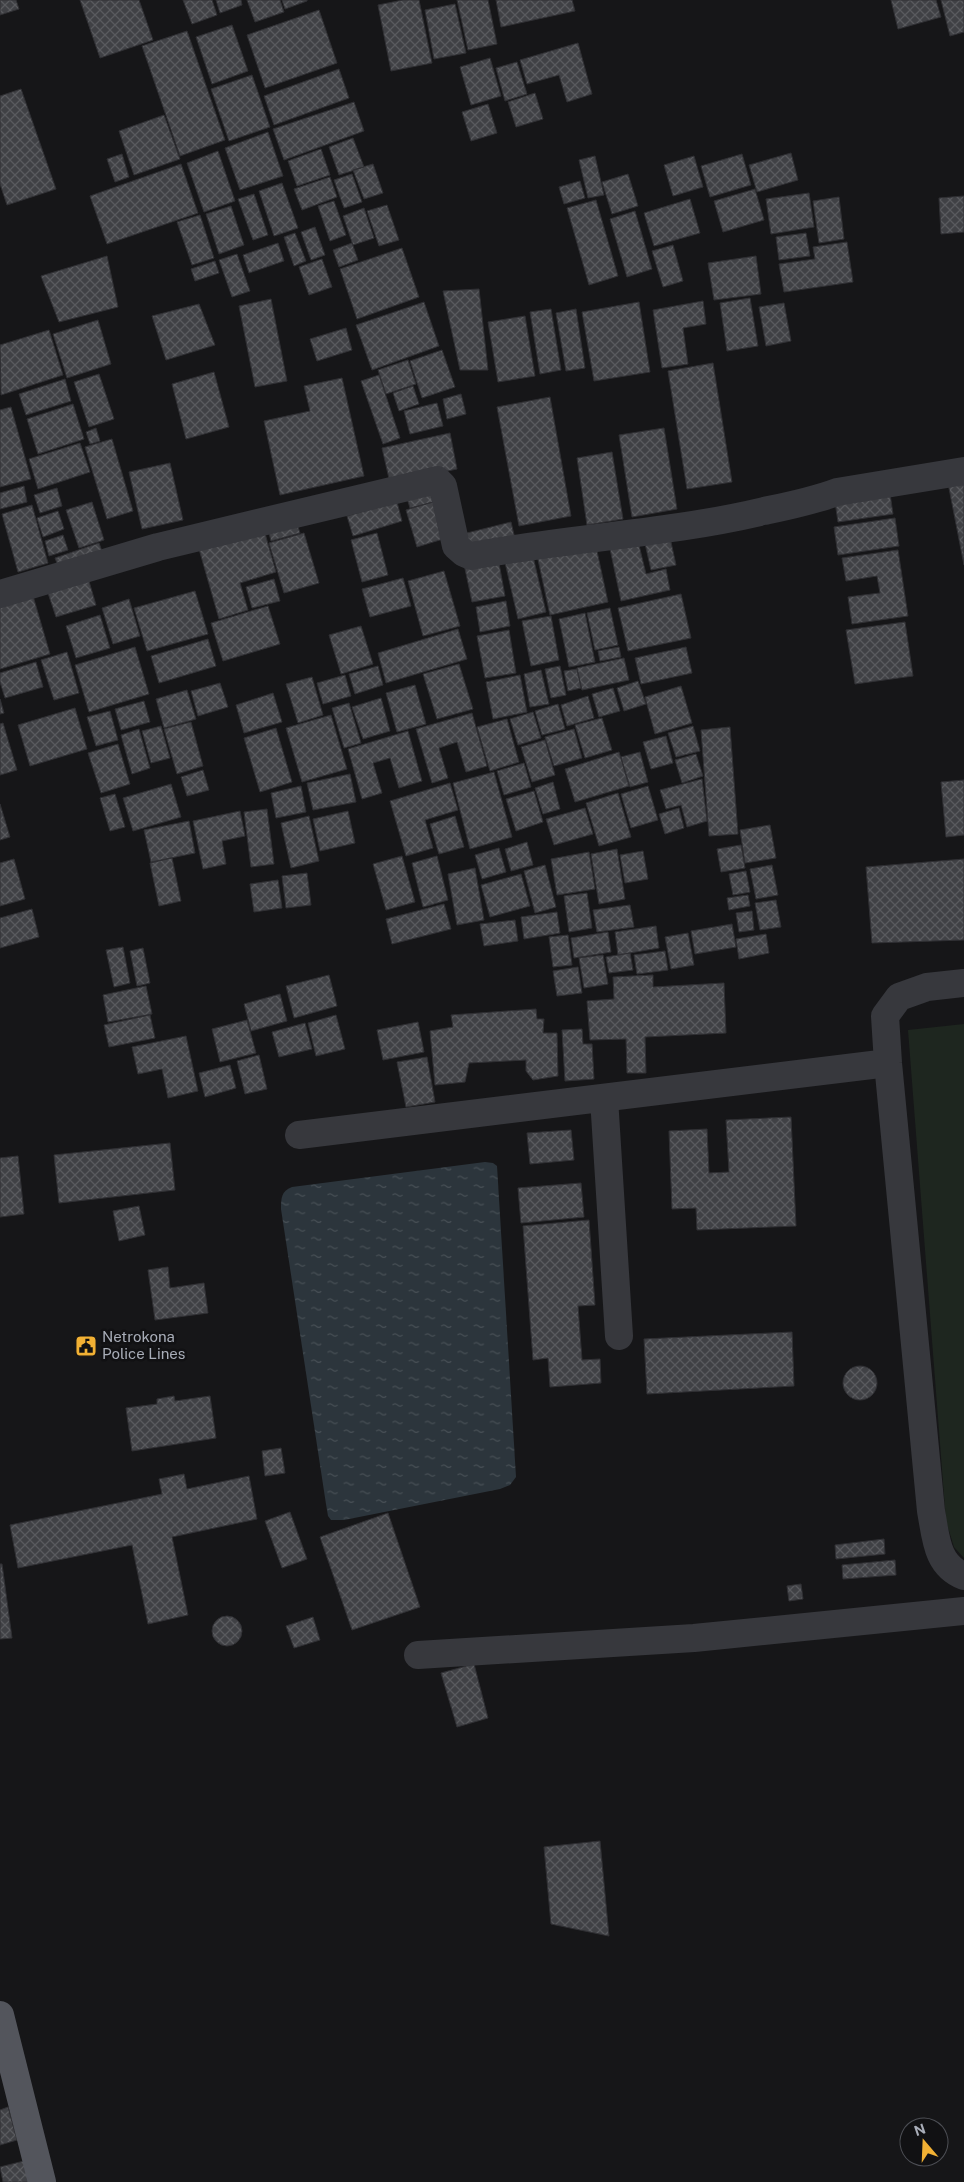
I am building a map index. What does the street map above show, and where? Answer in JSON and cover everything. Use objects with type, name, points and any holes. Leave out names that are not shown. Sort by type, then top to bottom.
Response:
[{"type":"main road","points":[[0,2015],[42,2182]]},
{"type":"street","points":[[0,594],[158,547],[437,480],[444,486],[456,546],[471,556],[525,546],[672,529],[730,519],[821,498],[837,492],[964,471]]},
{"type":"street","points":[[964,983],[927,987],[899,997],[885,1016],[931,1511],[942,1558],[953,1572],[964,1576]]},
{"type":"street","points":[[299,1135],[888,1063]]},
{"type":"street","points":[[604,1098],[620,1336]]},
{"type":"street","points":[[418,1655],[694,1638],[964,1611]]},
{"type":"shaded area","points":[[964,1024],[964,1558],[954,1547],[946,1521],[908,1030]]},
{"type":"water","points":[[485,1162],[493,1163],[497,1166],[516,1477],[510,1485],[500,1489],[344,1520],[331,1520],[328,1516],[326,1504],[281,1209],[282,1196],[292,1187]]},
{"type":"building","points":[[0,0],[16,0],[19,9],[0,15]]},
{"type":"building","points":[[80,0],[139,0],[153,40],[100,58]]},
{"type":"building","points":[[183,0],[212,0],[217,15],[192,24]]},
{"type":"building","points":[[216,0],[241,0],[242,5],[220,13]]},
{"type":"building","points":[[247,0],[280,0],[284,12],[255,22]]},
{"type":"building","points":[[282,0],[307,0],[307,1],[285,9]]},
{"type":"building","points":[[403,0],[419,0],[432,63],[391,71],[378,5]]},
{"type":"building","points":[[457,0],[488,0],[497,44],[468,50]]},
{"type":"building","points":[[496,0],[572,0],[575,11],[501,27]]},
{"type":"building","points":[[891,0],[936,0],[941,17],[898,29]]},
{"type":"building","points":[[941,0],[964,0],[964,32],[950,36]]},
{"type":"building","points":[[455,4],[466,53],[434,59],[425,10]]},
{"type":"building","points":[[319,10],[337,63],[265,88],[247,35]]},
{"type":"building","points":[[232,25],[248,71],[212,84],[196,37]]},
{"type":"building","points":[[187,31],[225,140],[180,156],[142,46]]},
{"type":"building","points":[[578,43],[592,94],[567,102],[559,75],[527,84],[520,60]]},
{"type":"building","points":[[490,58],[501,96],[471,105],[460,67]]},
{"type":"building","points":[[517,62],[527,94],[505,101],[496,68]]},
{"type":"building","points":[[339,69],[349,98],[274,125],[264,96]]},
{"type":"building","points":[[252,75],[270,127],[229,141],[211,89]]},
{"type":"building","points":[[21,89],[56,189],[7,205],[0,184],[0,96]]},
{"type":"building","points":[[535,93],[543,119],[516,127],[508,102]]},
{"type":"building","points":[[354,102],[364,131],[284,160],[273,129]]},
{"type":"building","points":[[488,104],[497,133],[471,141],[462,112]]},
{"type":"building","points":[[164,115],[180,159],[134,175],[119,131]]},
{"type":"building","points":[[268,132],[283,176],[240,190],[225,148]]},
{"type":"building","points":[[353,138],[364,167],[339,175],[329,147]]},
{"type":"building","points":[[321,149],[330,175],[297,186],[288,161]]},
{"type":"building","points":[[218,151],[235,201],[204,212],[187,163]]},
{"type":"building","points":[[791,153],[798,180],[757,192],[749,165]]},
{"type":"building","points":[[122,154],[129,177],[115,182],[107,159]]},
{"type":"building","points":[[742,154],[751,185],[710,197],[701,166]]},
{"type":"building","points":[[595,156],[604,195],[588,198],[579,160]]},
{"type":"building","points":[[694,156],[703,187],[673,196],[664,165]]},
{"type":"building","points":[[181,164],[198,213],[107,244],[90,196]]},
{"type":"building","points":[[373,164],[383,193],[364,199],[353,170]]},
{"type":"building","points":[[352,174],[362,202],[344,208],[334,180]]},
{"type":"building","points":[[628,174],[638,206],[612,214],[602,182]]},
{"type":"building","points":[[330,177],[337,197],[302,210],[294,189]]},
{"type":"building","points":[[580,181],[585,198],[564,204],[559,187]]},
{"type":"building","points":[[282,183],[298,228],[274,236],[259,191]]},
{"type":"building","points":[[755,189],[764,220],[723,232],[714,201]]},
{"type":"building","points":[[809,193],[814,227],[771,234],[766,199]]},
{"type":"building","points":[[254,194],[268,235],[253,240],[238,199]]},
{"type":"building","points":[[964,196],[964,232],[941,234],[939,198]]},
{"type":"building","points":[[839,197],[844,239],[819,243],[813,201]]},
{"type":"building","points":[[690,199],[700,233],[654,246],[644,213]]},
{"type":"building","points":[[596,200],[618,276],[589,285],[567,208]]},
{"type":"building","points":[[334,201],[346,235],[330,241],[318,206]]},
{"type":"building","points":[[387,205],[399,240],[379,246],[367,211]]},
{"type":"building","points":[[231,206],[244,245],[219,254],[206,214]]},
{"type":"building","points":[[364,208],[374,238],[353,245],[343,216]]},
{"type":"building","points":[[635,211],[652,269],[627,277],[610,219]]},
{"type":"building","points":[[200,215],[214,258],[192,265],[177,222]]},
{"type":"building","points":[[315,227],[325,255],[311,260],[301,232]]},
{"type":"building","points":[[295,233],[306,261],[294,266],[284,237]]},
{"type":"building","points":[[806,233],[810,256],[779,260],[776,237]]},
{"type":"building","points":[[847,242],[853,282],[784,292],[779,264],[815,259],[813,247]]},
{"type":"building","points":[[278,243],[284,261],[249,273],[243,255]]},
{"type":"building","points":[[352,243],[358,260],[339,267],[333,250]]},
{"type":"building","points":[[673,245],[683,281],[663,287],[652,251]]},
{"type":"building","points":[[402,248],[419,297],[357,319],[340,269]]},
{"type":"building","points":[[237,254],[250,291],[232,297],[219,260]]},
{"type":"building","points":[[107,256],[118,307],[59,322],[41,276]]},
{"type":"building","points":[[756,256],[761,294],[714,300],[708,263]]},
{"type":"building","points":[[322,259],[332,287],[309,295],[299,267]]},
{"type":"building","points":[[215,261],[219,273],[195,281],[191,269]]},
{"type":"building","points":[[479,289],[488,370],[460,370],[443,291]]},
{"type":"building","points":[[750,298],[758,346],[727,351],[720,303]]},
{"type":"building","points":[[271,299],[287,381],[255,387],[239,306]]},
{"type":"building","points":[[703,301],[706,324],[683,328],[688,364],[662,368],[653,310]]},
{"type":"building","points":[[424,302],[439,346],[372,370],[356,325]]},
{"type":"building","points":[[639,302],[650,372],[594,381],[582,312]]},
{"type":"building","points":[[784,303],[791,341],[766,346],[759,307]]},
{"type":"building","points":[[199,304],[215,345],[166,360],[152,316]]},
{"type":"building","points":[[551,309],[561,370],[540,374],[530,312]]},
{"type":"building","points":[[576,309],[585,368],[566,371],[556,313]]},
{"type":"building","points":[[525,316],[535,376],[498,382],[488,322]]},
{"type":"building","points":[[98,320],[111,364],[67,378],[53,334]]},
{"type":"building","points":[[346,328],[352,350],[317,361],[310,339]]},
{"type":"building","points":[[49,330],[63,375],[1,395],[0,345]]},
{"type":"building","points":[[442,350],[455,387],[422,398],[410,361]]},
{"type":"building","points":[[408,360],[416,384],[386,394],[378,370]]},
{"type":"building","points":[[713,363],[732,482],[687,489],[668,371]]},
{"type":"building","points":[[214,372],[229,427],[186,439],[172,384]]},
{"type":"building","points":[[99,374],[114,419],[89,427],[74,382]]},
{"type":"building","points":[[379,375],[400,438],[383,444],[361,381]]},
{"type":"building","points":[[342,378],[364,476],[280,495],[264,421],[310,411],[304,386]]},
{"type":"building","points":[[65,379],[71,401],[26,415],[19,394]]},
{"type":"building","points":[[413,386],[419,404],[399,411],[393,393]]},
{"type":"building","points":[[461,394],[466,414],[447,419],[443,399]]},
{"type":"building","points":[[550,397],[571,516],[519,526],[497,407]]},
{"type":"building","points":[[437,403],[443,426],[410,434],[404,411]]},
{"type":"building","points":[[73,404],[84,439],[38,454],[27,419]]},
{"type":"building","points":[[11,407],[31,479],[0,487],[0,410]]},
{"type":"building","points":[[96,428],[100,441],[90,444],[86,432]]},
{"type":"building","points":[[664,428],[677,509],[632,517],[619,435]]},
{"type":"building","points":[[450,433],[457,469],[390,483],[382,448]]},
{"type":"building","points":[[112,439],[133,511],[107,519],[85,447]]},
{"type":"building","points":[[80,443],[90,472],[38,489],[29,459]]},
{"type":"building","points":[[612,452],[623,519],[587,525],[577,458]]},
{"type":"building","points":[[170,463],[183,520],[142,529],[129,472]]},
{"type":"building","points":[[964,475],[964,565],[947,478]]},
{"type":"building","points":[[428,485],[433,502],[410,508],[405,491]]},
{"type":"building","points":[[24,486],[27,502],[0,509],[0,493]]},
{"type":"building","points":[[889,487],[893,514],[838,522],[834,495]]},
{"type":"building","points":[[57,488],[62,506],[40,513],[34,495]]},
{"type":"building","points":[[92,502],[104,540],[79,548],[66,510]]},
{"type":"building","points":[[397,502],[402,521],[353,536],[347,516]]},
{"type":"building","points":[[433,502],[443,539],[417,547],[406,510]]},
{"type":"building","points":[[32,505],[48,563],[18,572],[2,514]]},
{"type":"building","points":[[58,511],[64,529],[43,537],[37,518]]},
{"type":"building","points":[[895,518],[899,546],[838,555],[834,527]]},
{"type":"building","points":[[296,521],[300,533],[271,541],[268,529]]},
{"type":"building","points":[[511,522],[515,539],[467,552],[463,534]]},
{"type":"building","points":[[264,530],[276,572],[240,583],[248,610],[219,619],[199,549]]},
{"type":"building","points":[[304,533],[319,583],[284,593],[269,543]]},
{"type":"building","points":[[377,533],[388,575],[362,582],[351,540]]},
{"type":"building","points":[[669,533],[676,565],[651,570],[644,539]]},
{"type":"building","points":[[63,535],[68,550],[49,556],[45,541]]},
{"type":"building","points":[[637,537],[646,574],[666,569],[670,590],[621,601],[609,544]]},
{"type":"building","points":[[595,542],[608,602],[550,615],[537,555]]},
{"type":"building","points":[[99,543],[103,554],[59,568],[55,558]]},
{"type":"building","points":[[898,550],[908,616],[852,624],[848,597],[880,593],[877,576],[846,581],[842,558]]},
{"type":"building","points":[[532,552],[546,612],[518,619],[504,558]]},
{"type":"building","points":[[498,558],[505,596],[472,602],[464,564]]},
{"type":"building","points":[[444,571],[460,626],[423,636],[408,581]]},
{"type":"building","points":[[88,578],[96,605],[56,617],[47,590]]},
{"type":"building","points":[[403,578],[411,606],[370,617],[362,589]]},
{"type":"building","points":[[274,579],[280,601],[252,608],[246,587]]},
{"type":"building","points":[[195,591],[208,634],[147,651],[134,608]]},
{"type":"building","points":[[681,594],[691,638],[628,651],[618,608]]},
{"type":"building","points":[[33,596],[50,654],[0,669],[0,605]]},
{"type":"building","points":[[129,599],[140,636],[113,644],[102,608]]},
{"type":"building","points":[[506,601],[510,626],[480,632],[476,607]]},
{"type":"building","points":[[268,606],[280,644],[223,661],[211,623]]},
{"type":"building","points":[[610,608],[618,645],[595,650],[587,613]]},
{"type":"building","points":[[585,613],[595,662],[569,667],[559,619]]},
{"type":"building","points":[[100,615],[110,648],[76,658],[66,626]]},
{"type":"building","points":[[551,616],[559,660],[531,666],[522,621]]},
{"type":"building","points":[[905,622],[913,676],[855,684],[846,630]]},
{"type":"building","points":[[361,626],[373,664],[341,674],[329,635]]},
{"type":"building","points":[[458,629],[467,659],[386,683],[378,653]]},
{"type":"building","points":[[509,630],[516,673],[485,678],[477,636]]},
{"type":"building","points":[[208,639],[216,666],[159,683],[151,656]]},
{"type":"building","points":[[135,647],[149,694],[89,712],[75,665]]},
{"type":"building","points":[[619,647],[621,657],[600,661],[598,651]]},
{"type":"building","points":[[686,647],[692,673],[641,684],[635,658]]},
{"type":"building","points":[[67,652],[79,693],[54,700],[41,660]]},
{"type":"building","points":[[624,658],[629,680],[582,690],[577,668]]},
{"type":"building","points":[[36,662],[43,687],[5,698],[0,682],[0,673]]},
{"type":"building","points":[[459,664],[473,709],[437,719],[423,674]]},
{"type":"building","points":[[378,666],[383,685],[355,694],[349,674]]},
{"type":"building","points":[[560,666],[566,695],[551,698],[545,669]]},
{"type":"building","points":[[577,669],[581,688],[568,691],[564,671]]},
{"type":"building","points":[[541,670],[549,704],[530,707],[524,674]]},
{"type":"building","points":[[345,675],[351,696],[323,704],[317,683]]},
{"type":"building","points":[[520,675],[527,712],[493,719],[486,682]]},
{"type":"building","points":[[312,677],[323,715],[298,723],[286,684]]},
{"type":"building","points":[[638,681],[646,704],[624,711],[617,688]]},
{"type":"building","points":[[220,683],[228,707],[198,716],[191,691]]},
{"type":"building","points":[[415,685],[426,724],[397,732],[386,693]]},
{"type":"building","points":[[681,686],[692,723],[655,734],[645,697]]},
{"type":"building","points":[[613,688],[620,711],[599,717],[592,694]]},
{"type":"building","points":[[187,690],[196,719],[164,728],[156,699]]},
{"type":"building","points":[[273,693],[282,722],[244,733],[236,705]]},
{"type":"building","points":[[588,696],[594,718],[567,726],[561,705]]},
{"type":"building","points":[[381,698],[390,731],[363,739],[352,707]]},
{"type":"building","points":[[0,699],[4,713],[0,714]]},
{"type":"building","points":[[144,701],[150,722],[121,730],[115,709]]},
{"type":"building","points":[[349,703],[361,743],[344,748],[332,708]]},
{"type":"building","points":[[558,704],[565,729],[542,735],[535,711]]},
{"type":"building","points":[[75,708],[87,749],[30,766],[18,725]]},
{"type":"building","points":[[110,711],[118,740],[96,746],[87,717]]},
{"type":"building","points":[[533,712],[541,738],[518,745],[510,719]]},
{"type":"building","points":[[472,713],[487,766],[466,772],[457,742],[439,748],[448,778],[432,783],[416,729]]},
{"type":"building","points":[[331,715],[347,769],[302,782],[286,728]]},
{"type":"building","points":[[602,718],[612,750],[585,758],[575,725]]},
{"type":"building","points":[[507,719],[519,762],[490,771],[477,727]]},
{"type":"building","points":[[191,722],[203,766],[177,774],[164,729]]},
{"type":"building","points":[[3,723],[17,770],[0,775],[0,724]]},
{"type":"building","points":[[161,726],[170,758],[151,763],[142,731]]},
{"type":"building","points":[[693,726],[700,751],[676,757],[668,733]]},
{"type":"building","points":[[730,727],[738,834],[709,836],[701,730]]},
{"type":"building","points":[[276,728],[292,782],[260,792],[244,738]]},
{"type":"building","points":[[139,729],[150,768],[132,774],[121,735]]},
{"type":"building","points":[[574,729],[582,758],[554,766],[545,737]]},
{"type":"building","points":[[408,731],[422,781],[399,788],[390,758],[373,763],[382,793],[362,799],[348,749]]},
{"type":"building","points":[[666,736],[673,763],[651,769],[643,742]]},
{"type":"building","points":[[545,740],[555,775],[532,782],[521,747]]},
{"type":"building","points":[[118,744],[130,784],[101,793],[88,753]]},
{"type":"building","points":[[619,752],[629,786],[575,802],[565,769]]},
{"type":"building","points":[[640,752],[648,782],[630,787],[621,757]]},
{"type":"building","points":[[696,754],[703,776],[682,783],[675,760]]},
{"type":"building","points":[[524,763],[531,787],[504,795],[497,771]]},
{"type":"building","points":[[203,770],[209,790],[187,796],[181,777]]},
{"type":"building","points":[[494,772],[512,837],[470,849],[453,783]]},
{"type":"building","points":[[350,774],[356,802],[313,810],[307,783]]},
{"type":"building","points":[[702,779],[707,821],[687,827],[681,805],[666,809],[660,790]]},
{"type":"building","points":[[964,780],[964,835],[946,837],[941,782]]},
{"type":"building","points":[[553,782],[560,809],[543,814],[535,788]]},
{"type":"building","points":[[450,783],[458,810],[425,820],[433,848],[406,856],[390,801]]},
{"type":"building","points":[[171,784],[181,817],[133,831],[123,798]]},
{"type":"building","points":[[301,786],[306,812],[276,818],[271,793]]},
{"type":"building","points":[[648,786],[658,820],[631,828],[621,794]]},
{"type":"building","points":[[534,791],[543,822],[516,831],[506,799]]},
{"type":"building","points":[[618,793],[631,837],[599,846],[586,803]]},
{"type":"building","points":[[115,794],[125,827],[110,831],[100,798]]},
{"type":"building","points":[[0,804],[10,837],[0,840]]},
{"type":"building","points":[[585,808],[593,834],[554,845],[546,819]]},
{"type":"building","points":[[679,808],[684,828],[665,834],[659,814]]},
{"type":"building","points":[[267,809],[274,864],[251,867],[244,812]]},
{"type":"building","points":[[240,811],[245,836],[222,841],[226,864],[203,869],[193,821]]},
{"type":"building","points":[[348,811],[355,843],[320,851],[313,819]]},
{"type":"building","points":[[309,816],[319,861],[291,868],[281,823]]},
{"type":"building","points":[[455,816],[464,847],[439,854],[430,824]]},
{"type":"building","points":[[189,821],[195,853],[151,862],[144,830]]},
{"type":"building","points":[[770,825],[776,858],[745,863],[740,830]]},
{"type":"building","points":[[527,842],[533,865],[511,871],[505,849]]},
{"type":"building","points":[[741,845],[745,868],[721,872],[717,849]]},
{"type":"building","points":[[499,848],[506,872],[482,879],[475,855]]},
{"type":"building","points":[[617,849],[625,899],[599,904],[591,854]]},
{"type":"building","points":[[643,851],[648,879],[625,883],[620,855]]},
{"type":"building","points":[[589,852],[595,889],[557,895],[551,859]]},
{"type":"building","points":[[402,856],[415,902],[386,910],[373,864]]},
{"type":"building","points":[[437,856],[448,900],[423,907],[412,863]]},
{"type":"building","points":[[172,858],[181,901],[159,906],[150,863]]},
{"type":"building","points":[[14,859],[25,899],[0,906],[0,863]]},
{"type":"building","points":[[964,859],[964,940],[872,943],[866,867]]},
{"type":"building","points":[[545,865],[556,907],[535,913],[524,871]]},
{"type":"building","points":[[772,865],[778,895],[756,899],[750,869]]},
{"type":"building","points":[[475,868],[484,920],[457,925],[448,874]]},
{"type":"building","points":[[746,871],[750,892],[733,895],[729,874]]},
{"type":"building","points":[[307,873],[311,905],[286,908],[282,876]]},
{"type":"building","points":[[521,874],[530,906],[490,917],[481,885]]},
{"type":"building","points":[[278,880],[282,908],[254,912],[250,884]]},
{"type":"building","points":[[587,893],[592,928],[569,932],[564,896]]},
{"type":"building","points":[[748,895],[750,906],[729,910],[727,898]]},
{"type":"building","points":[[776,900],[781,927],[760,930],[755,903]]},
{"type":"building","points":[[444,904],[451,929],[392,944],[386,919]]},
{"type":"building","points":[[630,905],[634,927],[597,932],[593,910]]},
{"type":"building","points":[[32,909],[39,937],[0,948],[0,918]]},
{"type":"building","points":[[752,911],[754,930],[739,932],[736,913]]},
{"type":"building","points":[[557,912],[560,933],[524,939],[521,917]]},
{"type":"building","points":[[515,920],[518,941],[484,946],[480,924]]},
{"type":"building","points":[[732,924],[736,947],[695,954],[691,931]]},
{"type":"building","points":[[656,926],[659,948],[618,955],[615,932]]},
{"type":"building","points":[[608,932],[611,952],[574,958],[571,938]]},
{"type":"building","points":[[688,933],[694,965],[671,969],[665,937]]},
{"type":"building","points":[[766,934],[769,953],[739,959],[736,939]]},
{"type":"building","points":[[568,935],[572,965],[553,967],[549,937]]},
{"type":"building","points":[[123,947],[130,983],[114,987],[106,950]]},
{"type":"building","points":[[143,948],[150,983],[137,986],[130,951]]},
{"type":"building","points":[[665,951],[668,970],[637,974],[634,955]]},
{"type":"building","points":[[630,953],[633,970],[609,973],[606,957]]},
{"type":"building","points":[[603,955],[608,984],[584,988],[579,958]]},
{"type":"building","points":[[578,967],[582,993],[557,996],[553,971]]},
{"type":"building","points":[[329,975],[337,1006],[294,1018],[286,986]]},
{"type":"building","points":[[653,975],[653,987],[724,983],[726,1033],[645,1037],[646,1073],[627,1073],[626,1039],[590,1040],[587,1001],[614,999],[613,977]]},
{"type":"building","points":[[146,986],[152,1014],[108,1022],[103,995]]},
{"type":"building","points":[[280,994],[287,1021],[251,1031],[244,1004]]},
{"type":"building","points":[[536,1009],[537,1019],[544,1019],[543,1033],[557,1033],[558,1076],[533,1080],[526,1071],[526,1060],[469,1063],[465,1082],[435,1085],[430,1031],[453,1027],[451,1015]]},
{"type":"building","points":[[150,1015],[155,1038],[109,1047],[104,1025]]},
{"type":"building","points":[[336,1015],[345,1049],[316,1056],[308,1023]]},
{"type":"building","points":[[247,1020],[256,1053],[220,1062],[212,1029]]},
{"type":"building","points":[[418,1022],[424,1052],[383,1060],[377,1030]]},
{"type":"building","points":[[305,1023],[312,1049],[279,1057],[272,1032]]},
{"type":"building","points":[[582,1029],[583,1044],[592,1044],[594,1079],[565,1081],[562,1030]]},
{"type":"building","points":[[186,1036],[198,1091],[168,1098],[162,1069],[138,1074],[132,1047]]},
{"type":"building","points":[[259,1055],[267,1089],[245,1094],[237,1061]]},
{"type":"building","points":[[427,1057],[435,1102],[406,1107],[397,1062]]},
{"type":"building","points":[[230,1065],[236,1088],[205,1097],[199,1073]]},
{"type":"building","points":[[791,1117],[796,1226],[697,1230],[696,1208],[672,1209],[669,1131],[707,1129],[709,1173],[729,1172],[726,1120]]},
{"type":"building","points":[[571,1130],[574,1160],[530,1164],[527,1133]]},
{"type":"building","points":[[170,1143],[175,1190],[59,1203],[54,1155]]},
{"type":"building","points":[[18,1156],[24,1214],[0,1217],[0,1158]]},
{"type":"building","points":[[581,1183],[584,1217],[521,1223],[518,1188]]},
{"type":"building","points":[[139,1206],[145,1235],[119,1241],[113,1211]]},
{"type":"building","points":[[589,1220],[595,1305],[578,1306],[582,1360],[600,1359],[601,1383],[550,1387],[548,1358],[533,1360],[523,1226]]},
{"type":"building","points":[[168,1267],[170,1288],[204,1283],[208,1313],[155,1320],[148,1270]]},
{"type":"building","points":[[792,1332],[794,1386],[647,1394],[644,1339]]},
{"type":"building","points":[[860,1366],[872,1371],[877,1383],[872,1395],[860,1400],[848,1395],[843,1383],[848,1371]]},
{"type":"building","points":[[174,1396],[175,1401],[210,1396],[216,1438],[132,1451],[126,1408],[157,1404],[157,1399]]},
{"type":"building","points":[[281,1448],[285,1473],[265,1476],[262,1451]]},
{"type":"building","points":[[184,1474],[187,1489],[249,1476],[257,1519],[172,1537],[188,1615],[148,1624],[132,1545],[18,1568],[10,1525],[162,1494],[159,1479]]},
{"type":"building","points":[[290,1512],[307,1559],[282,1568],[265,1521]]},
{"type":"building","points":[[388,1513],[420,1607],[352,1630],[320,1537]]},
{"type":"building","points":[[884,1539],[885,1554],[836,1559],[835,1545]]},
{"type":"building","points":[[895,1560],[896,1575],[843,1579],[842,1565]]},
{"type":"building","points":[[0,1564],[2,1564],[12,1638],[0,1639]]},
{"type":"building","points":[[801,1584],[803,1599],[789,1601],[787,1586]]},
{"type":"building","points":[[227,1616],[238,1620],[242,1631],[238,1642],[227,1646],[216,1642],[212,1631],[216,1620]]},
{"type":"building","points":[[313,1617],[320,1640],[294,1648],[286,1626]]},
{"type":"building","points":[[474,1664],[488,1718],[457,1727],[441,1673]]},
{"type":"building","points":[[600,1841],[609,1936],[551,1924],[544,1847]]},
{"type":"building","points":[[8,2107],[17,2140],[0,2145],[0,2110]]},
{"type":"building","points":[[28,2160],[34,2182],[3,2182],[0,2167]]},
{"type":"place","name":"Netrokona Police Lines","points":[[86,1346]]}]
